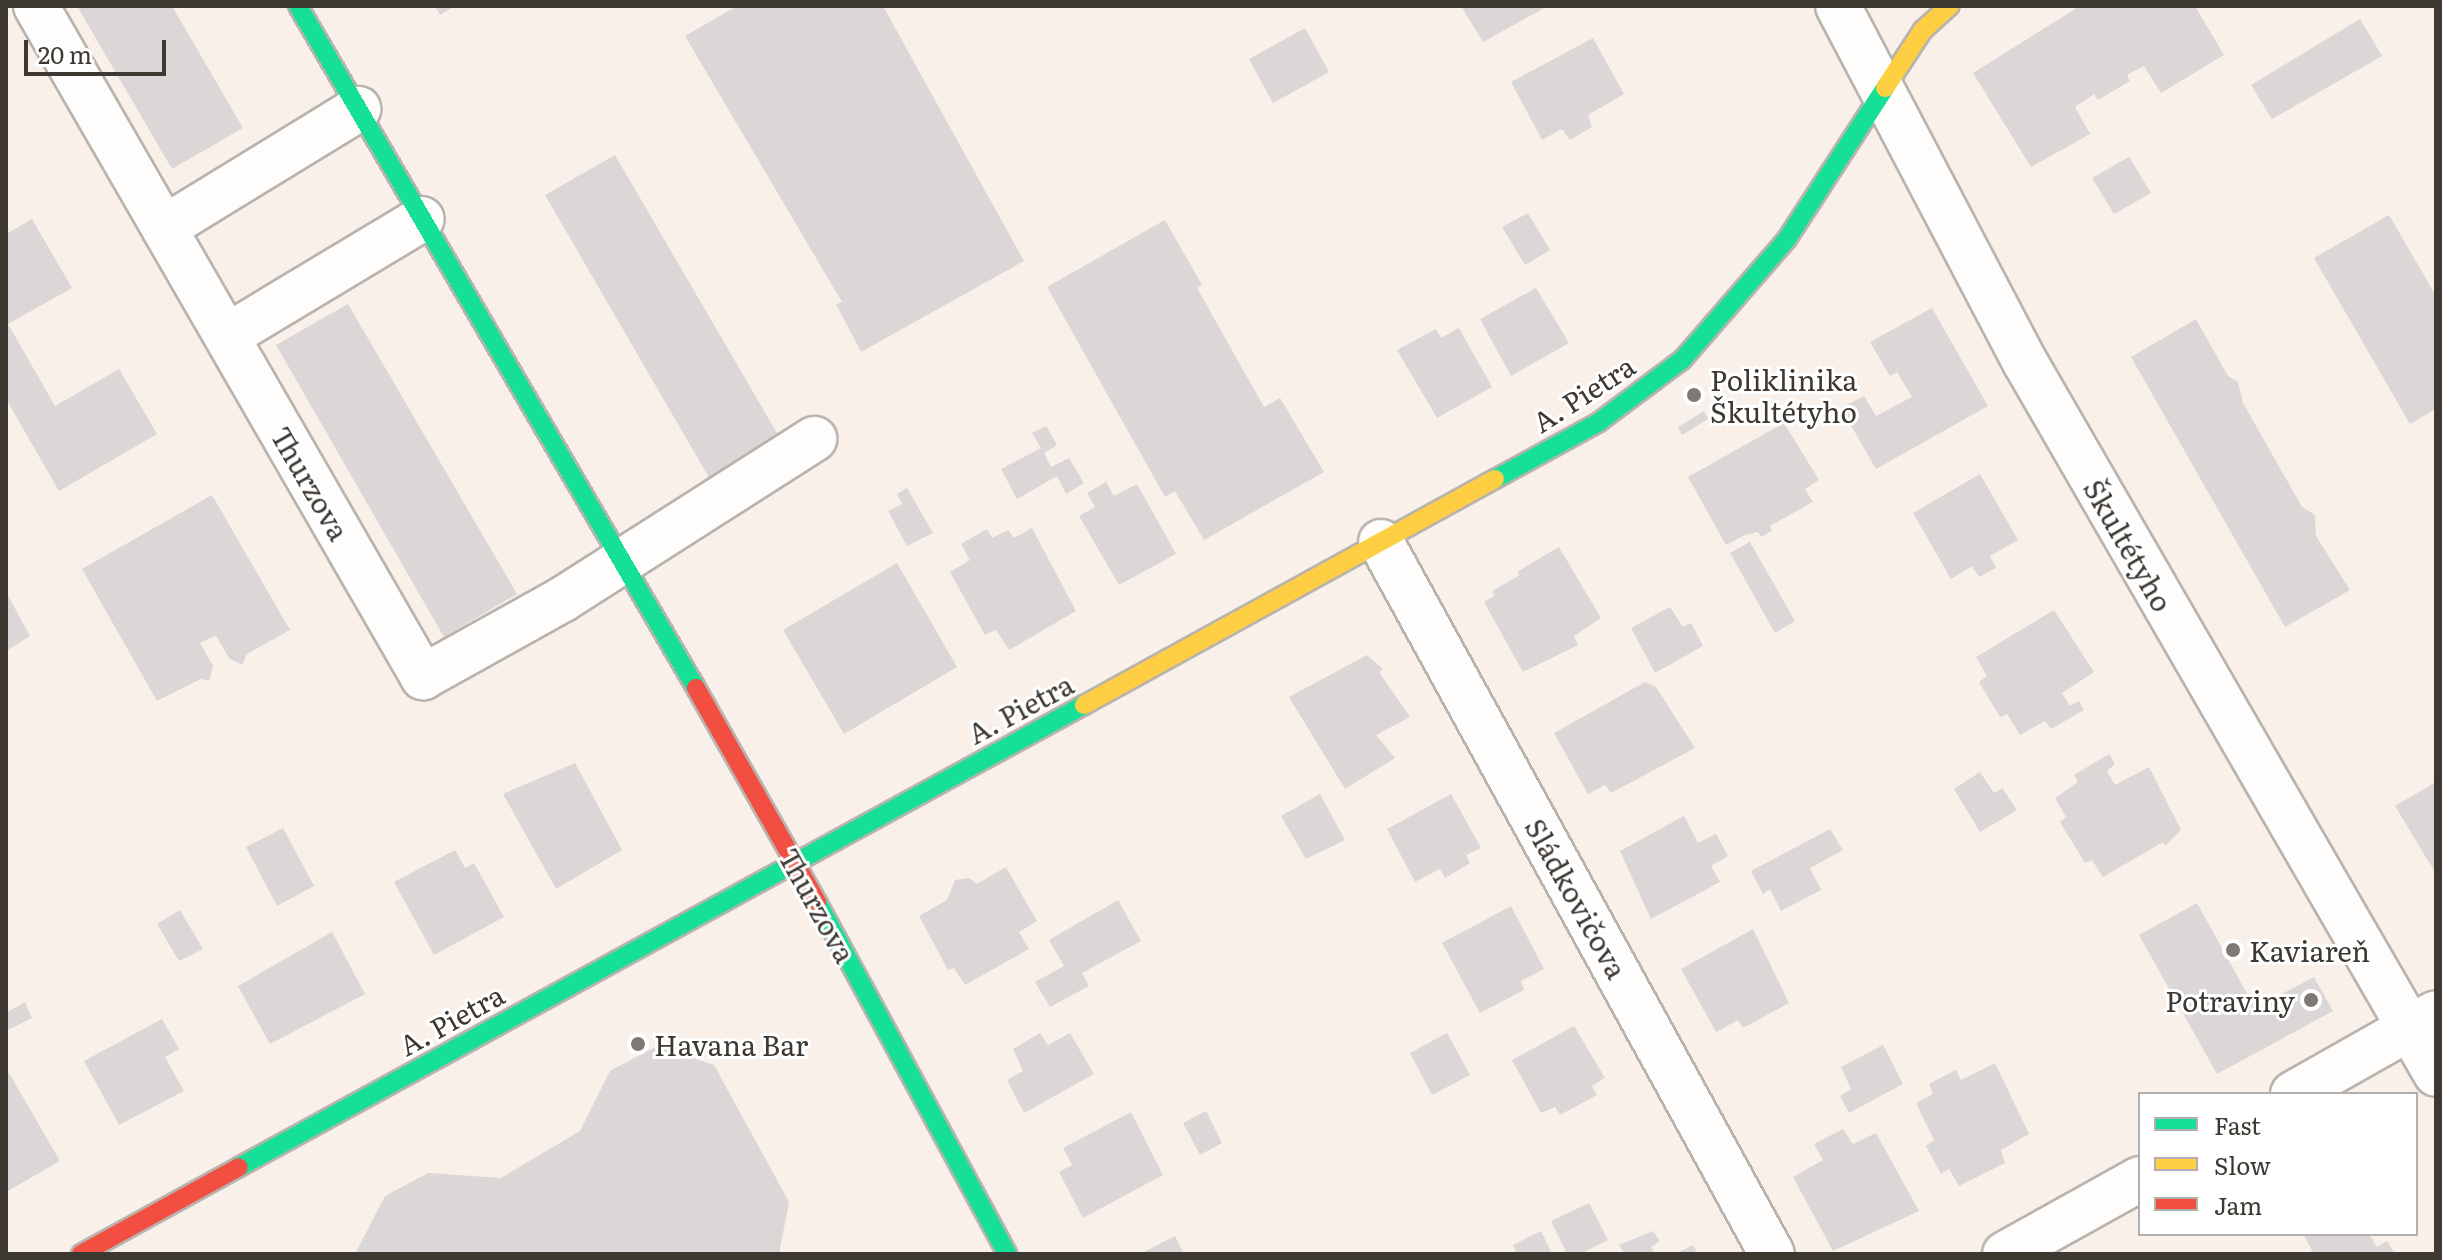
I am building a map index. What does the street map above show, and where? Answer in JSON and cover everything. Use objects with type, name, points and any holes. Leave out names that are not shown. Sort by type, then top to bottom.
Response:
[{"type":"main road","name":"Thurzova","points":[[298,6],[623,559],[794,862],[1007,1254]]},
{"type":"main road","name":"A. Pietra","points":[[81,1254],[1599,422],[1682,360],[1787,239],[1881,90],[1923,30],[1950,6]]},
{"type":"street","name":"Thurzova","points":[[36,6],[423,677],[623,559],[814,439]]},
{"type":"street","name":"Škultétyho","points":[[1838,6],[2040,389],[2421,1021],[2436,1074]]},
{"type":"street","points":[[164,228],[358,109]]},
{"type":"street","points":[[227,336],[422,219]]},
{"type":"street","name":"Sládkovičova","points":[[1381,542],[1772,1254]]},
{"type":"street","points":[[2297,1092],[2421,1021]]},
{"type":"street","points":[[2005,1254],[2138,1180]]},
{"type":"building","points":[[77,6],[172,6],[243,128],[172,169]]},
{"type":"building","points":[[435,6],[455,6],[440,15]]},
{"type":"building","points":[[737,6],[883,6],[1024,261],[861,352],[836,304],[842,302],[685,36]]},
{"type":"building","points":[[1461,6],[1548,6],[1483,42]]},
{"type":"building","points":[[2080,6],[2195,6],[2224,55],[2161,93],[2144,66],[2127,75],[2130,81],[2098,100],[2094,94],[2075,107],[2090,134],[2031,167],[1973,73]]},
{"type":"building","points":[[2360,19],[2382,56],[2272,119],[2251,85]]},
{"type":"building","points":[[1305,28],[1329,72],[1273,103],[1249,59]]},
{"type":"building","points":[[1593,38],[1624,94],[1588,115],[1592,127],[1570,140],[1562,129],[1542,140],[1511,82]]},
{"type":"building","points":[[615,155],[781,440],[711,481],[545,195]]},
{"type":"building","points":[[2129,157],[2151,193],[2114,214],[2092,178]]},
{"type":"building","points":[[1528,213],[1550,250],[1525,265],[1502,227]]},
{"type":"building","points":[[2389,215],[2436,296],[2436,409],[2410,424],[2314,258]]},
{"type":"building","points":[[32,219],[72,288],[8,324],[55,406],[119,369],[157,434],[59,491],[6,399],[6,234]]},
{"type":"building","points":[[1165,220],[1202,285],[1197,288],[1264,407],[1280,398],[1324,472],[1204,540],[1175,491],[1165,497],[1047,287]]},
{"type":"building","points":[[1536,288],[1569,343],[1511,376],[1480,319]]},
{"type":"building","points":[[348,304],[517,594],[444,637],[276,345]]},
{"type":"building","points":[[1932,308],[1988,406],[1876,469],[1841,408],[1864,396],[1876,416],[1912,397],[1897,372],[1890,376],[1870,342]]},
{"type":"building","points":[[2196,319],[2228,376],[2238,382],[2243,403],[2302,507],[2315,515],[2316,536],[2350,590],[2285,627],[2131,357]]},
{"type":"building","points":[[1459,328],[1492,387],[1437,418],[1397,350],[1436,329],[1441,338]]},
{"type":"building","points":[[1704,411],[1708,419],[1682,435],[1678,427]]},
{"type":"building","points":[[1784,423],[1819,480],[1805,489],[1813,502],[1770,526],[1772,531],[1761,537],[1758,532],[1726,545],[1688,477]]},
{"type":"building","points":[[1046,426],[1057,445],[1044,453],[1051,467],[1069,458],[1084,483],[1066,494],[1057,476],[1017,499],[1001,469],[1041,448],[1032,433]]},
{"type":"building","points":[[1980,474],[2018,540],[1990,556],[1996,568],[1979,577],[1972,566],[1951,579],[1913,513]]},
{"type":"building","points":[[1106,482],[1114,496],[1137,484],[1176,554],[1119,585],[1079,516],[1095,507],[1087,493]]},
{"type":"building","points":[[907,488],[933,533],[907,546],[888,511],[902,504],[897,494]]},
{"type":"building","points":[[212,495],[290,630],[247,654],[242,665],[229,658],[216,636],[200,643],[213,666],[209,681],[201,679],[157,701],[82,569]]},
{"type":"building","points":[[1032,528],[1076,611],[1009,650],[996,630],[985,635],[950,572],[970,560],[961,544],[987,529],[992,538],[1008,530],[1014,538]]},
{"type":"building","points":[[1750,542],[1795,621],[1775,633],[1730,553]]},
{"type":"building","points":[[1559,547],[1601,618],[1574,636],[1578,645],[1523,672],[1484,602],[1494,596],[1492,591],[1520,575],[1517,572]]},
{"type":"building","points":[[897,563],[957,667],[844,734],[783,630]]},
{"type":"building","points":[[6,592],[30,636],[6,651]]},
{"type":"building","points":[[1670,607],[1683,627],[1691,623],[1703,646],[1655,673],[1631,628]]},
{"type":"building","points":[[2054,610],[2094,672],[2062,693],[2070,706],[2079,701],[2084,710],[2051,729],[2045,721],[2020,735],[2007,714],[2000,717],[1979,682],[1987,676],[1976,657]]},
{"type":"building","points":[[1367,655],[1383,669],[1379,672],[1410,717],[1376,735],[1395,758],[1345,789],[1289,697]]},
{"type":"building","points":[[1645,682],[1656,687],[1695,748],[1611,793],[1605,785],[1588,794],[1554,733]]},
{"type":"building","points":[[2109,754],[2115,764],[2107,771],[2115,785],[2149,767],[2181,830],[2165,846],[2163,842],[2103,877],[2092,860],[2085,863],[2060,822],[2066,817],[2055,798],[2078,782],[2074,775]]},
{"type":"building","points":[[575,763],[622,850],[556,889],[503,794]]},
{"type":"building","points":[[1980,772],[1994,793],[2002,788],[2017,810],[1980,832],[1954,789]]},
{"type":"building","points":[[2436,782],[2436,874],[2395,806]]},
{"type":"building","points":[[1320,794],[1345,840],[1306,859],[1281,816]]},
{"type":"building","points":[[1451,794],[1481,848],[1466,855],[1470,863],[1445,878],[1440,869],[1415,882],[1387,829]]},
{"type":"building","points":[[1684,816],[1698,843],[1716,834],[1728,856],[1711,866],[1720,882],[1651,919],[1620,851]]},
{"type":"building","points":[[283,828],[314,886],[277,906],[246,847]]},
{"type":"building","points":[[1830,829],[1843,850],[1810,868],[1821,890],[1781,911],[1770,889],[1763,894],[1751,871]]},
{"type":"building","points":[[455,850],[465,868],[474,863],[504,917],[434,955],[394,882]]},
{"type":"building","points":[[1006,867],[1037,921],[1019,932],[1029,949],[965,985],[954,968],[948,970],[919,916],[947,900],[955,880],[969,878],[977,884]]},
{"type":"building","points":[[1118,900],[1141,941],[1082,973],[1089,986],[1050,1007],[1035,982],[1064,966],[1049,940]]},
{"type":"building","points":[[2197,903],[2255,1008],[2314,977],[2333,1011],[2217,1074],[2139,935]]},
{"type":"building","points":[[1511,906],[1544,969],[1521,981],[1524,990],[1480,1013],[1442,943]]},
{"type":"building","points":[[180,910],[203,949],[179,961],[157,924]]},
{"type":"building","points":[[1753,929],[1789,1003],[1743,1028],[1738,1020],[1716,1032],[1681,969]]},
{"type":"building","points":[[332,932],[365,994],[270,1044],[238,986]]},
{"type":"building","points":[[25,1002],[32,1018],[6,1031],[6,1013]]},
{"type":"building","points":[[162,1019],[179,1049],[165,1057],[184,1091],[119,1125],[84,1061]]},
{"type":"building","points":[[1574,1026],[1605,1078],[1592,1086],[1597,1095],[1560,1115],[1555,1107],[1541,1113],[1512,1060]]},
{"type":"building","points":[[1040,1033],[1048,1045],[1070,1033],[1094,1074],[1024,1113],[1007,1080],[1023,1071],[1013,1049]]},
{"type":"building","points":[[1447,1033],[1470,1075],[1432,1095],[1410,1053]]},
{"type":"building","points":[[1883,1045],[1903,1084],[1849,1113],[1840,1096],[1851,1089],[1841,1067]]},
{"type":"building","points":[[657,1046],[714,1065],[789,1202],[779,1254],[355,1254],[385,1196],[428,1173],[501,1178],[580,1131],[610,1071]]},
{"type":"building","points":[[1995,1063],[2029,1134],[2001,1150],[2005,1163],[1959,1186],[1949,1169],[1941,1174],[1926,1146],[1934,1140],[1916,1103],[1933,1094],[1929,1084],[1956,1070],[1961,1080]]},
{"type":"building","points":[[9,1073],[60,1161],[6,1192],[6,1075]]},
{"type":"building","points":[[1206,1111],[1222,1143],[1200,1155],[1183,1123]]},
{"type":"building","points":[[1131,1112],[1163,1175],[1083,1218],[1059,1172],[1072,1165],[1063,1148]]},
{"type":"building","points":[[1843,1129],[1853,1144],[1876,1133],[1919,1211],[1833,1251],[1793,1177],[1823,1160],[1814,1144]]},
{"type":"building","points":[[1589,1203],[1608,1240],[1580,1254],[1567,1254],[1551,1221]]},
{"type":"building","points":[[1541,1231],[1552,1254],[1517,1254],[1513,1245]]},
{"type":"building","points":[[1653,1231],[1660,1241],[1651,1247],[1655,1254],[1625,1254],[1619,1245]]},
{"type":"building","points":[[1175,1236],[1184,1254],[1140,1254]]},
{"type":"building","points":[[2304,1236],[2370,1236],[2377,1247],[2387,1241],[2394,1252],[2314,1254]]},
{"type":"building","points":[[1693,1245],[1698,1254],[1675,1254]]},
{"type":"traffic: fast","points":[[298,6],[696,688]]},
{"type":"traffic: fast","points":[[1495,479],[1599,422],[1682,360],[1787,239],[1885,88]]},
{"type":"traffic: fast","points":[[239,1167],[1084,705]]},
{"type":"traffic: fast","points":[[817,902],[1007,1254]]},
{"type":"traffic: slow","points":[[1885,88],[1923,30],[1950,6]]},
{"type":"traffic: slow","points":[[1084,705],[1495,479]]},
{"type":"traffic: jam","points":[[696,688],[817,902]]},
{"type":"traffic: jam","points":[[81,1254],[239,1167]]},
{"type":"place","name":"Poliklinika Škultétyho","points":[[1694,395]]},
{"type":"place","name":"Kaviareň","points":[[2233,950]]},
{"type":"place","name":"Potraviny","points":[[2311,1000]]},
{"type":"place","name":"Havana Bar","points":[[638,1044]]}]
